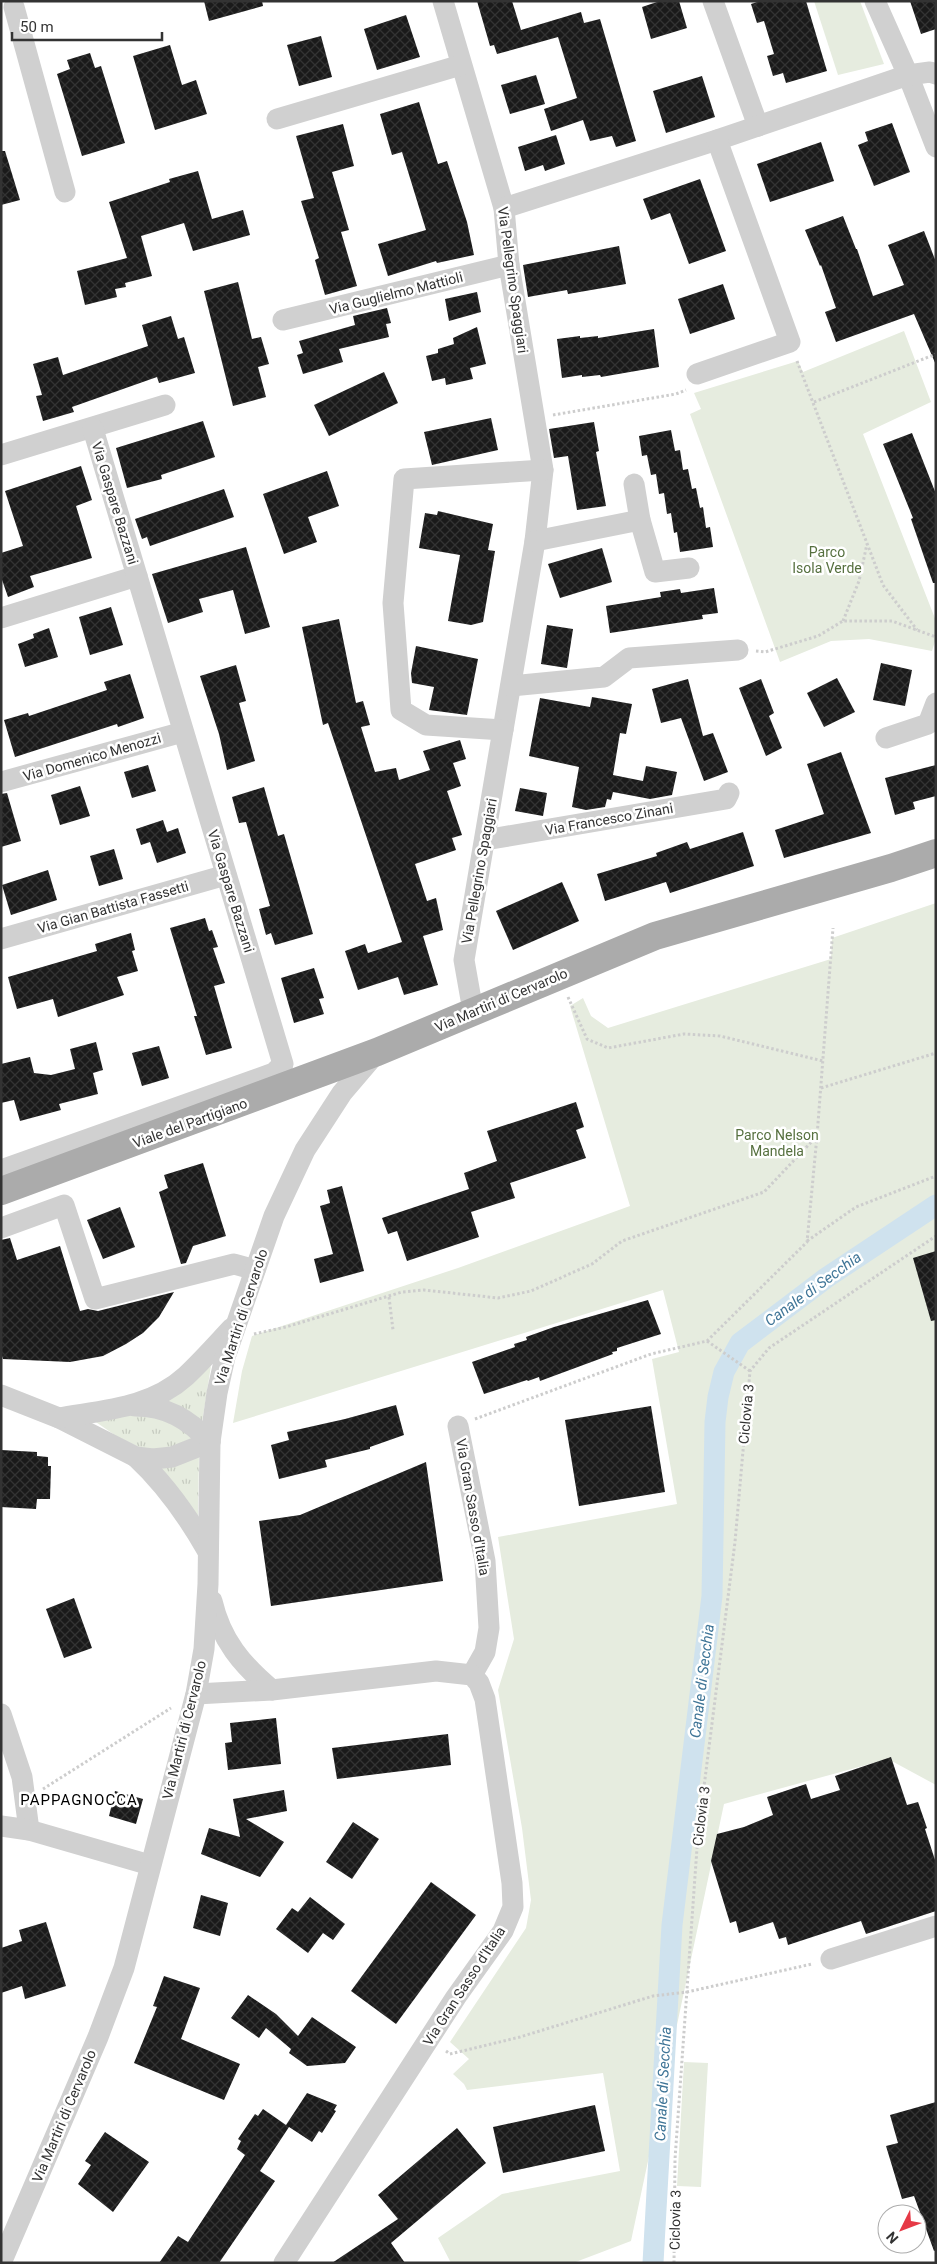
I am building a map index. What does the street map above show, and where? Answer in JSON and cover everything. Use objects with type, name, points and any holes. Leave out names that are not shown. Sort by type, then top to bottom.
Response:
[{"type":"main road","name":"Via Martiri di Cervarolo","points":[[377,1052],[474,1011],[565,990],[655,936],[891,868],[936,853]]},
{"type":"main road","name":"Viale del Partigiano","points":[[1,1191],[266,1095],[377,1052]]},
{"type":"street","name":"Via Pellegrino Spaggiari","points":[[443,1],[504,208],[509,265],[543,470],[535,541],[485,840],[472,902],[464,960],[474,1011]]},
{"type":"street","points":[[713,1],[758,126]]},
{"type":"street","points":[[875,1],[908,75],[936,147]]},
{"type":"street","points":[[15,6],[65,192]]},
{"type":"street","points":[[277,119],[461,65]]},
{"type":"street","points":[[504,208],[717,140],[908,75],[930,72],[936,74]]},
{"type":"street","points":[[697,374],[790,342],[717,140]]},
{"type":"street","name":"Via Guglielmo Mattioli","points":[[283,320],[509,265]]},
{"type":"street","points":[[1,455],[165,406]]},
{"type":"street","name":"Via Gaspare Bazzani","points":[[1,1170],[274,1073],[283,1064],[93,429]]},
{"type":"street","points":[[503,730],[426,725],[401,710],[393,603],[404,479],[543,470]]},
{"type":"street","points":[[634,484],[640,520],[655,572],[689,568]]},
{"type":"street","points":[[535,541],[640,520]]},
{"type":"street","points":[[1,618],[137,576]]},
{"type":"street","points":[[511,686],[604,677],[629,658],[738,650]]},
{"type":"street","points":[[886,738],[928,724],[936,704]]},
{"type":"street","name":"Via Domenico Menozzi","points":[[1,782],[183,732]]},
{"type":"street","name":"Via Francesco Zinani","points":[[485,840],[726,799],[729,793]]},
{"type":"street","name":"Via Gian Battista Fassetti","points":[[1,938],[226,875]]},
{"type":"street","name":"Via Martiri di Cervarolo","points":[[1,2263],[98,2037],[124,1968],[194,1702],[204,1649],[208,1584],[210,1442],[217,1393],[235,1324],[274,1216],[305,1150],[342,1093],[377,1052]]},
{"type":"street","points":[[1,1228],[64,1205],[95,1299],[234,1264],[255,1270]]},
{"type":"street","points":[[131,1406],[160,1394],[186,1377],[235,1324]]},
{"type":"street","points":[[1,1395],[59,1418],[136,1457],[173,1496],[207,1550]]},
{"type":"street","points":[[59,1418],[131,1406],[150,1406],[174,1413],[198,1429],[210,1442],[172,1457],[153,1459],[136,1457]]},
{"type":"street","name":"Via Gran Sasso d'Italia","points":[[284,2263],[428,2039],[503,1931],[513,1907],[512,1883],[485,1699],[479,1683],[472,1675],[485,1652],[489,1628],[484,1561],[458,1426]]},
{"type":"street","points":[[208,1584],[217,1622],[231,1648],[247,1669],[272,1690]]},
{"type":"street","points":[[194,1702],[272,1690],[436,1670],[472,1675]]},
{"type":"street","points":[[1,1714],[22,1777],[29,1830]]},
{"type":"street","points":[[1,1826],[29,1830],[150,1865]]},
{"type":"street","points":[[831,1959],[936,1926]]},
{"type":"path","points":[[790,342],[883,585],[917,630]]},
{"type":"path","points":[[814,402],[936,354]]},
{"type":"path","points":[[534,418],[676,394],[696,383],[697,374]]},
{"type":"path","points":[[843,621],[859,581],[867,543]]},
{"type":"path","points":[[738,650],[765,652],[818,636],[843,621],[892,621],[936,636]]},
{"type":"path","points":[[807,1242],[818,1136],[833,928]]},
{"type":"path","points":[[565,990],[587,1039],[608,1048],[684,1034],[720,1036],[823,1061]]},
{"type":"path","points":[[821,1088],[936,1053]]},
{"type":"path","points":[[235,1324],[247,1334],[264,1332],[402,1292],[424,1290],[498,1298],[531,1291],[592,1264],[622,1241],[764,1192],[818,1136]]},
{"type":"path","points":[[458,1426],[651,1354],[707,1341],[807,1242],[856,1207],[936,1176]]},
{"type":"path","name":"Ciclovia 3","points":[[674,2263],[675,2159],[698,1834],[735,1542],[750,1371],[769,1348],[936,1236]]},
{"type":"path","points":[[389,1297],[393,1330]]},
{"type":"path","name":"Ciclovia 3","points":[[707,1341],[750,1371]]},
{"type":"path","points":[[26,1799],[171,1708],[194,1702]]},
{"type":"path","points":[[428,2039],[450,2054],[520,2037],[653,1996],[687,1992],[831,1959]]},
{"type":"green space","points":[[814,1],[860,1],[884,64],[838,75]]},
{"type":"green space","name":"Parco Isola Verde","points":[[904,331],[931,402],[863,434],[936,621],[936,638],[932,651],[869,639],[831,641],[780,662],[690,414],[701,409],[694,393],[798,361],[803,372]]},
{"type":"green space","name":"Parco Nelson Mandela","points":[[936,903],[936,1785],[888,1759],[724,1804],[631,2241],[573,2263],[451,2263],[438,2238],[502,2194],[620,2171],[603,2073],[467,2090],[464,2084],[453,2074],[469,2059],[450,2042],[526,1928],[531,1900],[522,1828],[498,1690],[514,1639],[498,1537],[677,1504],[652,1359],[679,1352],[663,1290],[233,1423],[242,1371],[252,1336],[458,1268],[630,1206],[570,1006],[583,998],[591,1016],[608,1028],[831,959],[832,938]]},
{"type":"green space","points":[[211,1366],[202,1423],[165,1400]]},
{"type":"green space","points":[[141,1412],[156,1414],[193,1437],[191,1443],[149,1452],[116,1436],[93,1420]]},
{"type":"green space","points":[[199,1454],[198,1519],[157,1466]]},
{"type":"green space","points":[[684,2062],[708,2063],[701,2187],[677,2186]]},
{"type":"building","points":[[204,1],[262,1],[263,6],[209,21]]},
{"type":"building","points":[[477,1],[512,1],[521,30],[581,12],[584,23],[600,19],[636,141],[616,147],[612,136],[590,141],[583,120],[551,131],[544,109],[577,98],[558,37],[497,54],[494,45],[490,46]]},
{"type":"building","points":[[660,1],[679,1],[687,28],[651,39],[642,7]]},
{"type":"building","points":[[760,1],[806,1],[827,71],[786,83],[783,73],[773,76],[767,56],[774,54],[764,21],[757,23],[751,4]]},
{"type":"building","points":[[910,1],[936,1],[936,29],[921,34]]},
{"type":"building","points":[[406,15],[420,57],[377,70],[364,29]]},
{"type":"building","points":[[321,36],[332,77],[299,86],[287,45]]},
{"type":"building","points":[[170,45],[182,85],[196,80],[207,114],[155,130],[133,56]]},
{"type":"building","points":[[90,53],[95,68],[101,66],[125,143],[82,156],[57,74],[70,69],[67,60]]},
{"type":"building","points":[[536,75],[545,104],[510,114],[501,85]]},
{"type":"building","points":[[702,76],[715,117],[666,133],[653,91]]},
{"type":"building","points":[[419,102],[438,164],[447,161],[467,222],[474,255],[437,263],[436,261],[388,276],[378,244],[426,230],[402,152],[392,155],[380,114]]},
{"type":"building","points":[[892,123],[910,172],[874,186],[858,145],[868,141],[865,132]]},
{"type":"building","points":[[343,124],[354,166],[332,172],[349,230],[341,232],[357,286],[325,295],[315,260],[319,258],[301,201],[314,198],[296,136]]},
{"type":"building","points":[[556,135],[565,164],[545,171],[543,165],[525,171],[518,147]]},
{"type":"building","points":[[821,142],[834,181],[770,202],[757,164]]},
{"type":"building","points":[[1,151],[5,151],[20,200],[1,205]]},
{"type":"building","points":[[198,171],[212,219],[243,210],[250,235],[193,251],[184,223],[141,236],[152,276],[125,283],[126,287],[115,289],[117,297],[85,305],[77,271],[127,258],[109,202],[170,182],[169,179]]},
{"type":"building","points":[[700,179],[726,251],[689,264],[670,213],[651,220],[643,199]]},
{"type":"building","points":[[843,216],[857,249],[873,296],[904,285],[888,245],[924,231],[936,262],[936,365],[914,314],[836,342],[825,312],[836,308],[821,265],[805,230]]},
{"type":"building","points":[[619,246],[626,284],[568,294],[567,290],[528,297],[523,265]]},
{"type":"building","points":[[238,282],[252,339],[261,337],[269,364],[258,367],[266,397],[233,406],[204,291]]},
{"type":"building","points":[[723,284],[735,319],[690,334],[678,299]]},
{"type":"building","points":[[477,292],[481,312],[449,321],[445,299]]},
{"type":"building","points":[[387,308],[391,323],[386,324],[389,337],[339,349],[343,362],[303,374],[297,355],[303,353],[299,341],[355,325],[353,316]]},
{"type":"building","points":[[171,316],[178,339],[184,337],[195,373],[159,383],[157,377],[72,407],[74,412],[43,421],[36,396],[42,395],[33,364],[58,357],[63,375],[148,346],[142,325]]},
{"type":"building","points":[[477,327],[486,364],[470,368],[473,379],[446,385],[445,378],[432,381],[426,356],[438,353],[438,349],[454,344],[453,338]]},
{"type":"building","points":[[654,329],[659,367],[601,377],[600,375],[582,377],[582,375],[562,378],[557,339],[580,336],[580,338],[598,336],[598,338]]},
{"type":"building","points":[[384,372],[398,403],[329,436],[314,405]]},
{"type":"building","points":[[491,418],[498,450],[432,465],[424,432]]},
{"type":"building","points":[[203,421],[215,457],[161,475],[162,479],[127,488],[116,448]]},
{"type":"building","points":[[594,422],[599,451],[596,452],[606,506],[577,510],[568,456],[554,458],[549,429]]},
{"type":"building","points":[[671,430],[675,451],[680,450],[683,470],[688,469],[692,489],[696,488],[700,508],[703,507],[706,528],[710,527],[713,547],[680,552],[677,532],[674,533],[671,513],[667,514],[664,493],[659,494],[656,474],[651,475],[647,455],[642,456],[639,436]]},
{"type":"building","points":[[912,433],[936,494],[936,583],[933,583],[911,519],[913,518],[883,444]]},
{"type":"building","points":[[81,466],[92,500],[76,506],[92,558],[30,576],[34,587],[8,597],[1,577],[1,553],[23,546],[5,491]]},
{"type":"building","points":[[327,471],[339,506],[308,517],[317,542],[284,554],[263,494]]},
{"type":"building","points":[[224,489],[234,517],[150,546],[147,537],[142,539],[135,519]]},
{"type":"building","points":[[438,511],[493,524],[488,550],[495,551],[483,622],[471,625],[448,621],[460,555],[419,548],[425,513],[437,515]]},
{"type":"building","points":[[246,547],[270,627],[245,634],[233,590],[199,599],[203,612],[168,623],[152,574]]},
{"type":"building","points":[[602,548],[612,582],[560,598],[548,564]]},
{"type":"building","points":[[714,588],[718,613],[702,615],[703,619],[610,633],[606,606],[661,597],[660,592],[680,589],[681,593]]},
{"type":"building","points":[[111,607],[123,645],[90,655],[79,617]]},
{"type":"building","points":[[339,619],[356,703],[363,701],[370,725],[361,727],[375,772],[396,768],[399,780],[430,770],[423,751],[460,740],[466,759],[453,763],[461,786],[447,791],[462,835],[452,838],[456,850],[415,864],[427,901],[436,898],[443,930],[423,936],[438,985],[404,995],[398,977],[358,990],[345,951],[365,944],[368,953],[402,942],[328,723],[323,725],[302,627]]},
{"type":"building","points":[[547,625],[573,629],[567,668],[541,664]]},
{"type":"building","points":[[49,628],[58,657],[25,667],[18,644],[34,638],[33,634]]},
{"type":"building","points":[[416,646],[478,659],[467,715],[429,710],[434,687],[412,683],[411,673]]},
{"type":"building","points":[[881,663],[912,670],[905,706],[873,700]]},
{"type":"building","points":[[236,665],[246,701],[239,703],[255,761],[227,770],[219,734],[200,676]]},
{"type":"building","points":[[130,674],[144,718],[118,727],[117,724],[15,757],[4,720],[28,713],[29,716],[107,690],[104,682]]},
{"type":"building","points":[[837,678],[855,712],[824,727],[807,693]]},
{"type":"building","points":[[688,679],[703,736],[713,733],[728,772],[704,781],[681,718],[661,723],[652,689]]},
{"type":"building","points":[[761,679],[774,713],[769,716],[782,748],[766,756],[739,688]]},
{"type":"building","points":[[592,697],[632,704],[626,734],[620,733],[613,775],[643,781],[646,766],[677,772],[672,795],[650,799],[613,792],[611,800],[607,799],[605,807],[586,810],[572,807],[579,767],[529,756],[540,698],[590,707]]},
{"type":"building","points":[[841,752],[871,833],[784,858],[775,830],[824,814],[807,764]]},
{"type":"building","points":[[148,765],[156,791],[132,798],[124,772]]},
{"type":"building","points":[[936,765],[936,796],[913,802],[915,809],[895,815],[885,778]]},
{"type":"building","points":[[80,786],[90,816],[60,825],[51,795]]},
{"type":"building","points":[[264,787],[278,836],[284,834],[313,934],[275,945],[271,933],[266,935],[259,909],[270,906],[246,822],[239,823],[232,797]]},
{"type":"building","points":[[520,788],[547,793],[543,816],[515,811]]},
{"type":"building","points":[[7,793],[21,841],[1,847],[1,794]]},
{"type":"building","points":[[163,820],[167,832],[178,828],[186,853],[157,863],[150,842],[141,845],[136,829]]},
{"type":"building","points":[[743,832],[754,866],[670,893],[666,882],[605,901],[597,874],[657,856],[656,853],[687,842],[690,849]]},
{"type":"building","points":[[114,849],[123,879],[99,886],[90,856]]},
{"type":"building","points":[[48,870],[57,900],[11,915],[2,885]]},
{"type":"building","points":[[562,882],[579,921],[513,950],[496,911]]},
{"type":"building","points":[[205,918],[209,931],[212,930],[218,947],[213,948],[225,983],[214,986],[232,1048],[206,1055],[194,1016],[197,1016],[170,928]]},
{"type":"building","points":[[131,933],[135,950],[132,951],[138,971],[117,977],[124,995],[58,1017],[53,999],[17,1009],[8,977],[97,951],[95,944]]},
{"type":"building","points":[[314,968],[324,998],[319,999],[324,1014],[294,1023],[281,978]]},
{"type":"building","points":[[96,1042],[103,1070],[93,1073],[98,1094],[59,1104],[61,1110],[20,1121],[14,1100],[1,1103],[1,1064],[30,1057],[34,1073],[51,1075],[75,1069],[70,1049]]},
{"type":"building","points":[[159,1046],[169,1078],[142,1086],[132,1053]]},
{"type":"building","points":[[576,1102],[584,1127],[576,1130],[586,1158],[510,1183],[515,1198],[471,1212],[479,1237],[407,1261],[397,1231],[388,1234],[382,1218],[469,1189],[464,1173],[497,1161],[487,1131]]},
{"type":"building","points":[[203,1163],[226,1236],[193,1246],[186,1263],[181,1264],[159,1192],[168,1188],[164,1175]]},
{"type":"building","points":[[342,1186],[364,1271],[320,1283],[314,1259],[333,1254],[320,1206],[330,1203],[327,1190]]},
{"type":"building","points":[[120,1207],[135,1247],[103,1259],[87,1220]]},
{"type":"building","points":[[10,1238],[17,1260],[60,1246],[80,1311],[88,1309],[98,1311],[174,1292],[159,1317],[143,1333],[103,1356],[70,1362],[3,1359],[1,1353],[1,1240]]},
{"type":"building","points":[[936,1251],[936,1320],[931,1321],[913,1258]]},
{"type":"building","points":[[648,1300],[661,1334],[617,1348],[617,1351],[612,1352],[613,1354],[540,1381],[539,1377],[484,1394],[472,1362],[515,1347],[514,1344],[527,1340],[526,1337],[554,1327]]},
{"type":"building","points":[[396,1405],[404,1435],[370,1447],[370,1449],[325,1460],[327,1467],[279,1479],[271,1445],[289,1440],[287,1432]]},
{"type":"building","points":[[651,1406],[665,1492],[579,1506],[565,1420]]},
{"type":"building","points":[[1,1450],[37,1452],[37,1456],[48,1457],[48,1466],[51,1466],[50,1499],[37,1499],[36,1509],[1,1507]]},
{"type":"building","points":[[426,1462],[443,1581],[271,1606],[259,1521],[300,1515]]},
{"type":"building","points":[[74,1598],[92,1648],[64,1658],[46,1609]]},
{"type":"building","points":[[276,1718],[281,1764],[228,1770],[225,1743],[232,1742],[230,1723]]},
{"type":"building","points":[[448,1734],[451,1765],[337,1779],[332,1748]]},
{"type":"building","points":[[891,1757],[907,1805],[918,1802],[927,1828],[925,1829],[936,1863],[936,1911],[866,1934],[861,1921],[788,1945],[786,1937],[779,1939],[773,1922],[739,1933],[736,1921],[730,1923],[711,1861],[717,1834],[744,1827],[773,1815],[767,1797],[806,1784],[811,1799],[840,1790],[835,1776]]},
{"type":"building","points":[[284,1790],[287,1811],[246,1819],[284,1842],[260,1877],[201,1854],[209,1828],[240,1837],[233,1799]]},
{"type":"building","points":[[115,1791],[143,1799],[136,1824],[109,1816]]},
{"type":"building","points":[[353,1822],[379,1839],[352,1879],[326,1862]]},
{"type":"building","points":[[431,1882],[476,1915],[396,2024],[351,1991]]},
{"type":"building","points":[[201,1895],[228,1903],[220,1936],[193,1928]]},
{"type":"building","points":[[310,1897],[345,1924],[333,1940],[323,1933],[308,1953],[276,1929],[292,1908],[298,1912]]},
{"type":"building","points":[[46,1922],[66,1986],[25,1999],[22,1986],[1,1993],[1,1948],[22,1941],[19,1930]]},
{"type":"building","points":[[164,1976],[200,1988],[181,2039],[240,2064],[224,2100],[134,2063],[157,2007],[153,2006]]},
{"type":"building","points":[[248,1995],[276,2014],[298,2036],[312,2017],[356,2047],[345,2063],[307,2066],[289,2053],[291,2049],[266,2028],[259,2038],[231,2018]]},
{"type":"building","points":[[307,2093],[337,2105],[334,2110],[336,2111],[322,2133],[319,2131],[312,2142],[289,2127],[260,2171],[275,2181],[219,2263],[159,2263],[178,2236],[188,2242],[245,2155],[237,2149],[241,2141],[238,2139],[255,2114],[258,2116],[263,2109],[286,2125]]},
{"type":"building","points":[[936,2102],[936,2250],[934,2251],[927,2232],[927,2204],[917,2204],[914,2196],[902,2199],[886,2146],[898,2143],[890,2115]]},
{"type":"building","points":[[595,2105],[605,2151],[503,2173],[493,2127]]},
{"type":"building","points":[[457,2128],[486,2163],[391,2243],[405,2263],[332,2263],[398,2219],[378,2195]]},
{"type":"building","points":[[105,2132],[149,2162],[113,2212],[78,2184],[91,2165],[85,2161]]},
{"type":"waterway","name":"Canale di Secchia","points":[[653,2263],[672,1925],[712,1596],[715,1422],[724,1372],[740,1343],[826,1278],[936,1205]]},
{"type":"district","name":"PAPPAGNOCCA","points":[[79,1800]]}]
